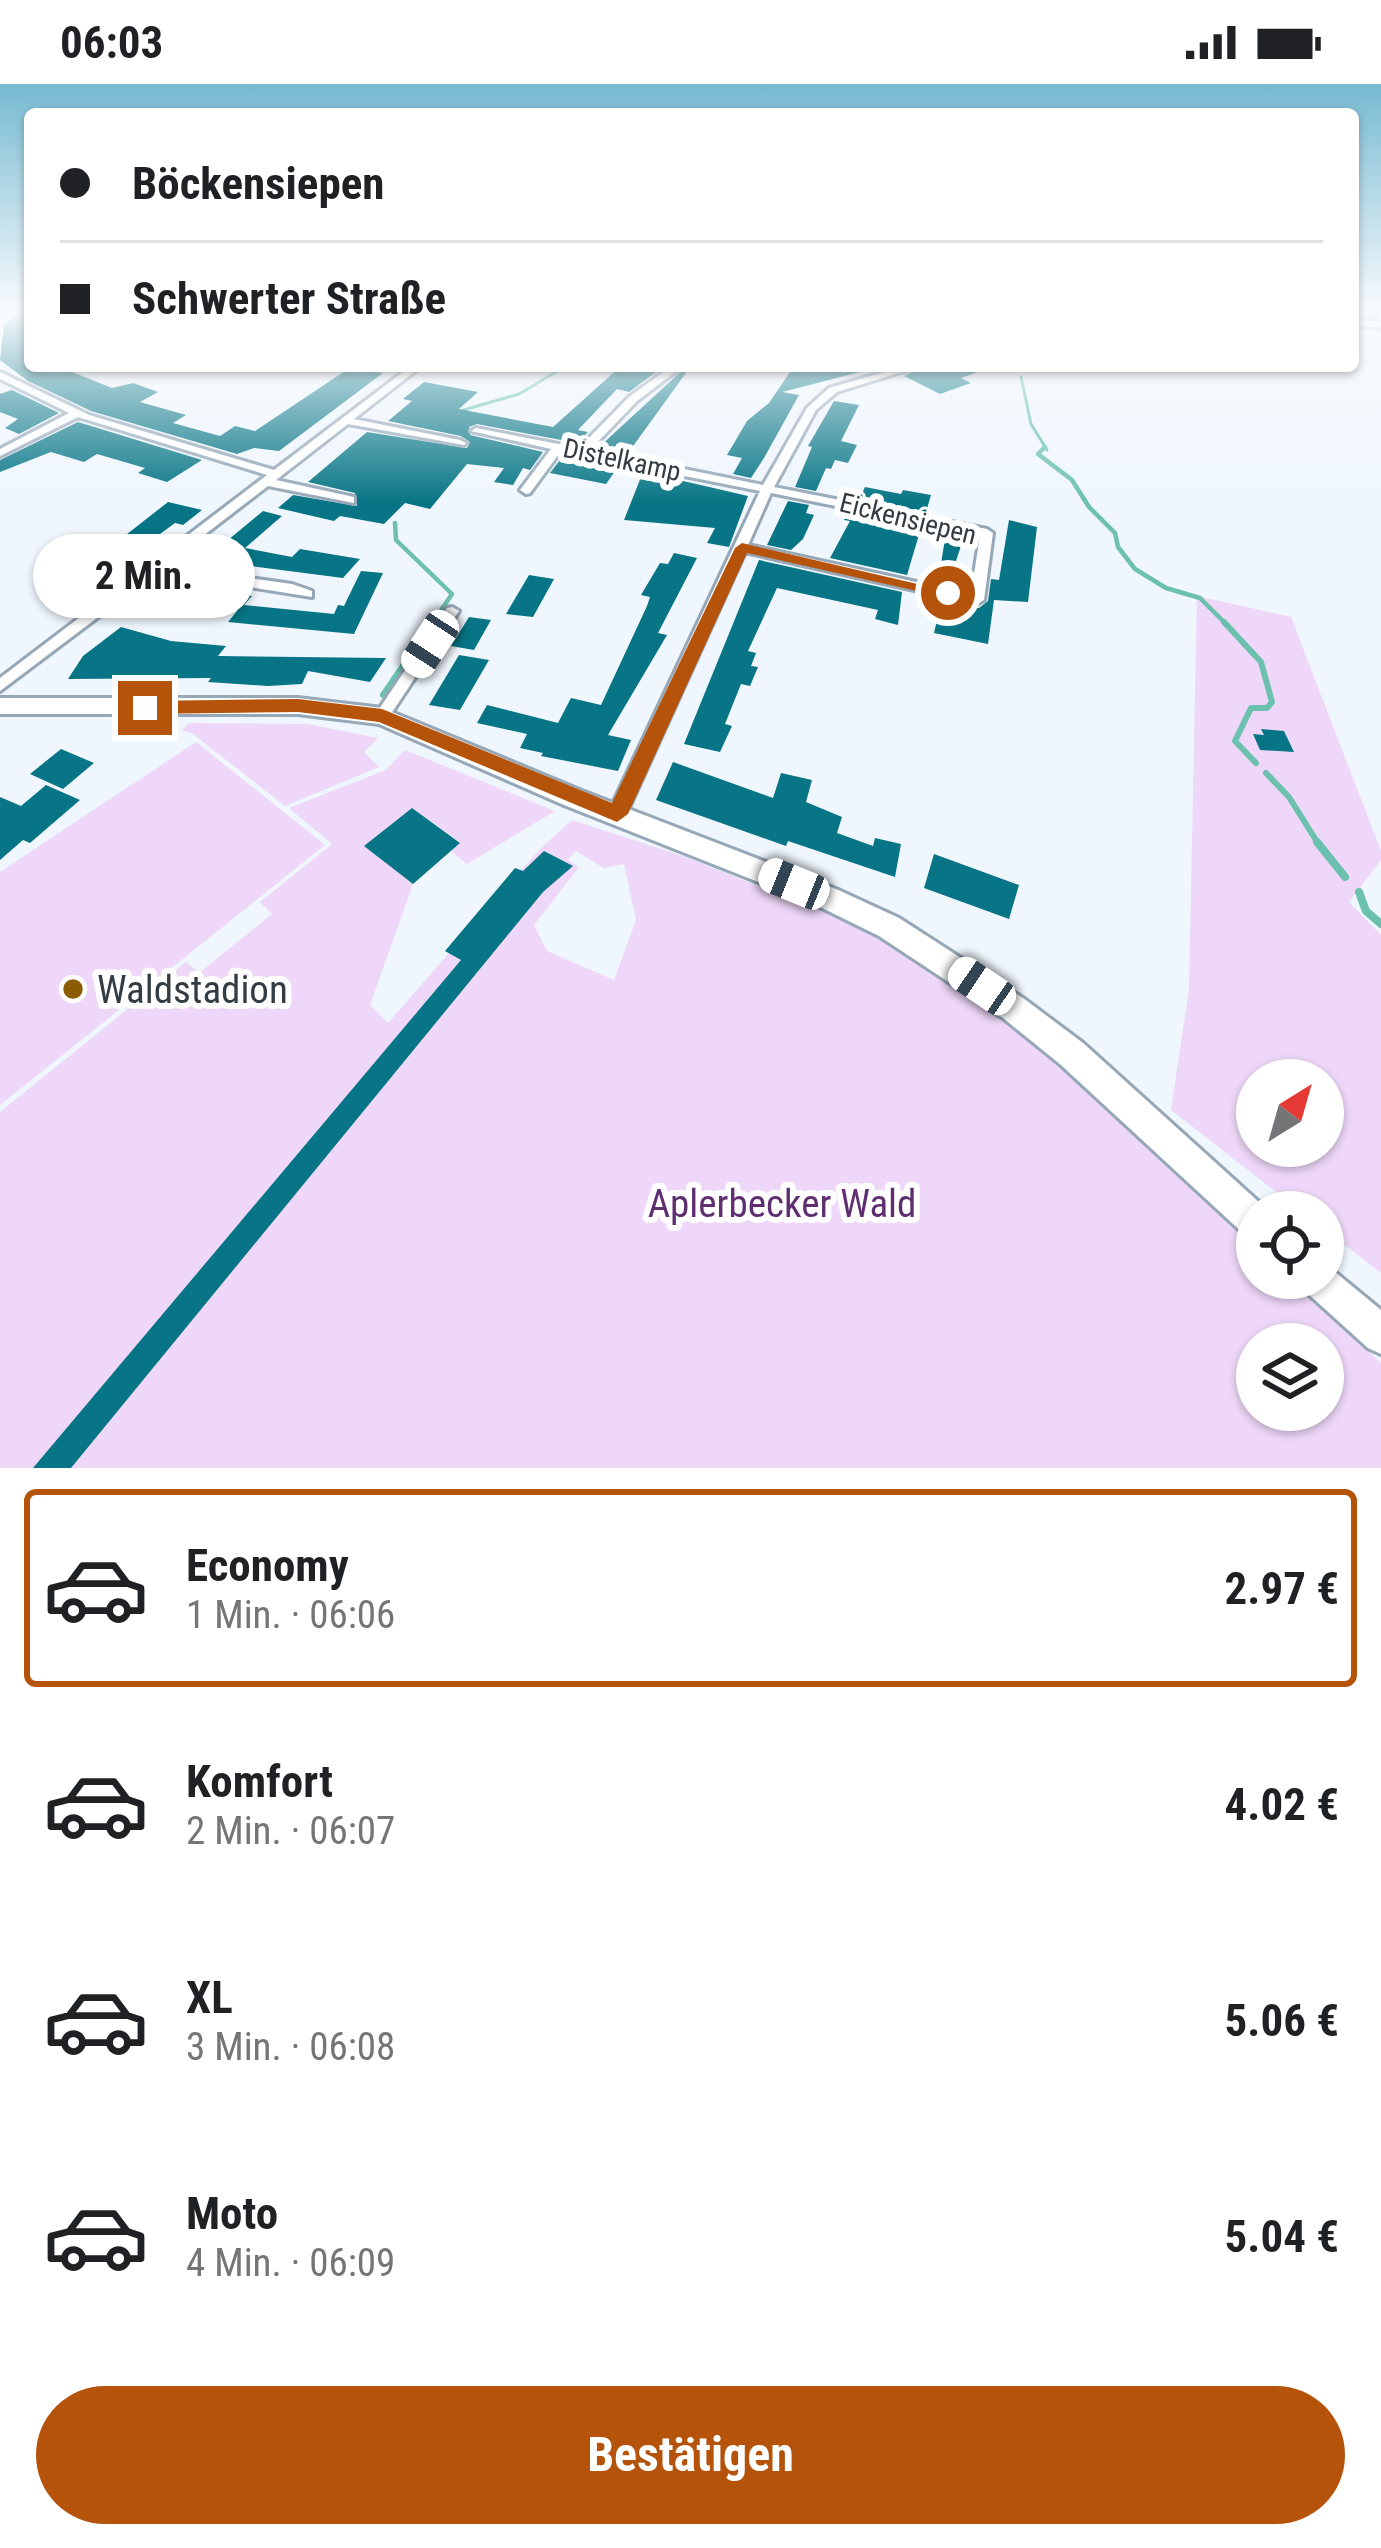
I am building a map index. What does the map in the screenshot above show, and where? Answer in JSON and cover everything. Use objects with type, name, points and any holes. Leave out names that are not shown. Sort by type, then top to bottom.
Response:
[{"type":"street","points":[[0,375],[76,413],[350,500]]},
{"type":"street","points":[[0,686],[168,562],[406,375]]},
{"type":"street","points":[[580,454],[624,407],[667,375]]},
{"type":"street","points":[[617,814],[768,488],[821,398],[891,375]]},
{"type":"street","points":[[0,453],[76,413]]},
{"type":"street","points":[[346,421],[460,443]]},
{"type":"street","name":"Distelkamp","points":[[476,430],[768,488]]},
{"type":"street","points":[[526,490],[557,449]]},
{"type":"street","name":"Eickensiepen","points":[[742,548],[977,600],[987,533],[768,488]]},
{"type":"street","points":[[168,562],[228,580],[308,594]]},
{"type":"street","points":[[382,716],[452,611]]},
{"type":"street","points":[[0,706],[298,706],[382,716],[889,927],[950,964],[1072,1054],[1236,1204]]},
{"type":"street","points":[[1341,1299],[1381,1335]]},
{"type":"green space","points":[[1197,596],[1291,617],[1381,851],[1381,860],[1349,902],[1381,935],[1381,1273],[1344,1244],[1344,1191],[1275,1191],[1244,1167],[1344,1167],[1344,1059],[1236,1059],[1236,1161],[1171,1110],[1189,989]]},
{"type":"green space","points":[[189,723],[307,724],[378,738],[364,752],[379,767],[285,806],[182,730]]},
{"type":"green space","name":"Waldstadion","points":[[196,742],[325,845],[0,1105],[0,872]]},
{"type":"green space","name":"Aplerbecker Wald","points":[[405,750],[555,811],[467,864],[451,851],[460,842],[412,808],[365,846],[413,884],[370,1005],[388,1023],[539,850],[572,820],[683,856],[873,932],[979,1000],[1092,1090],[1236,1226],[1236,1299],[1313,1299],[1339,1323],[1236,1323],[1236,1431],[1344,1431],[1344,1328],[1381,1363],[1381,1468],[0,1468],[0,1112],[186,962],[199,973],[272,914],[260,902],[332,844],[289,808],[386,770]],"holes":[[[576,851],[604,868],[624,864],[636,920],[614,980],[547,951],[534,925],[579,867],[568,860]]]},
{"type":"building","points":[[19,375],[78,375],[112,388],[133,383],[158,392],[140,402],[186,415],[173,423],[220,436],[235,426],[255,431],[340,375],[381,375],[279,451],[254,448],[237,454],[91,411]]},
{"type":"building","points":[[611,375],[652,375],[629,392],[617,389],[578,430],[588,432],[577,443],[477,424],[469,427],[470,435],[543,452],[530,470],[523,468],[513,485],[494,482],[504,468],[467,464],[430,509],[405,503],[384,524],[340,516],[334,521],[278,508],[293,495],[357,506],[355,493],[308,482],[367,432],[467,448],[470,442],[461,436],[388,421],[412,401],[403,399],[424,382],[478,392],[459,409],[553,427]]},
{"type":"building","points":[[678,375],[685,375],[628,453],[599,447]]},
{"type":"building","points":[[788,375],[850,375],[782,392],[799,395],[764,458],[751,478],[733,474],[742,458],[727,455],[747,421],[769,403]]},
{"type":"building","points":[[971,375],[961,378],[971,383],[940,394],[904,376]]},
{"type":"building","points":[[12,390],[59,413],[19,434],[5,428],[18,419],[0,412],[0,394]]},
{"type":"building","points":[[834,401],[859,405],[841,441],[857,445],[848,463],[835,460],[831,469],[826,468],[816,491],[795,487],[812,447],[808,446]]},
{"type":"building","points":[[78,422],[202,460],[167,482],[138,473],[145,468],[97,454],[84,462],[51,452],[0,472],[0,460]]},
{"type":"building","points":[[563,456],[618,467],[606,484],[550,473]]},
{"type":"building","points":[[653,474],[748,496],[729,547],[707,543],[715,528],[624,520],[641,477]]},
{"type":"building","points":[[865,487],[931,495],[926,512],[859,499]]},
{"type":"building","points":[[788,501],[809,505],[806,513],[814,515],[803,539],[791,550],[767,545]]},
{"type":"building","points":[[168,502],[202,510],[137,551],[145,553],[129,565],[118,562],[86,586],[67,581]]},
{"type":"building","points":[[263,511],[282,516],[245,548],[292,557],[300,549],[360,559],[343,578],[204,560]]},
{"type":"building","points":[[849,513],[921,528],[907,575],[830,558],[850,521],[844,520]]},
{"type":"building","points":[[1009,520],[1037,527],[1028,602],[994,600],[988,644],[934,633],[939,612],[964,618],[967,606],[979,608],[988,601],[991,579],[999,580]]},
{"type":"building","points":[[946,533],[964,537],[954,567],[962,569],[960,584],[938,582]]},
{"type":"building","points":[[674,553],[697,558],[658,633],[667,635],[608,735],[631,740],[618,771],[541,756],[543,753],[520,748],[527,734],[477,723],[487,705],[558,723],[571,698],[601,705],[647,606],[650,597],[641,595],[660,563],[668,564]]},
{"type":"building","points":[[759,560],[902,592],[898,625],[875,619],[878,610],[777,588],[748,651],[756,653],[751,666],[758,667],[750,686],[741,684],[725,724],[732,726],[720,752],[684,744]]},
{"type":"building","points":[[361,571],[383,573],[354,634],[228,622],[237,611],[178,604],[173,608],[152,602],[174,584],[252,596],[244,605],[334,614],[338,605],[344,606]]},
{"type":"building","points":[[529,575],[554,579],[533,617],[506,614]]},
{"type":"building","points":[[469,617],[491,620],[474,650],[451,646]]},
{"type":"building","points":[[121,627],[171,641],[226,646],[218,656],[386,658],[370,682],[308,671],[302,684],[268,686],[208,682],[211,678],[68,679],[83,656]]},
{"type":"building","points":[[459,655],[489,660],[460,710],[429,705]]},
{"type":"building","points":[[1261,729],[1284,731],[1294,752],[1260,750],[1253,734],[1264,735]]},
{"type":"building","points":[[61,749],[94,763],[63,789],[30,774]]},
{"type":"building","points":[[673,762],[773,798],[781,773],[812,780],[806,802],[842,817],[837,833],[873,846],[875,838],[901,844],[895,877],[788,841],[786,846],[656,800]]},
{"type":"building","points":[[46,785],[80,800],[30,843],[23,840],[0,860],[0,797],[21,806]]},
{"type":"building","points":[[412,808],[460,843],[413,884],[364,846]]},
{"type":"building","points":[[544,851],[573,866],[543,892],[71,1468],[33,1468],[461,960],[445,951],[515,868],[523,871]]},
{"type":"building","points":[[934,854],[1019,885],[1009,919],[924,888]]},
{"type":"waterway","points":[[460,411],[519,394],[552,375]]},
{"type":"waterway","points":[[1021,377],[1031,424],[1047,450]]},
{"type":"waterway","points":[[1045,447],[1038,454],[1072,480],[1089,507],[1115,533],[1118,547],[1135,569],[1166,588],[1200,598],[1224,622]]},
{"type":"waterway","points":[[395,523],[396,540],[452,594],[431,625]]},
{"type":"waterway","points":[[383,695],[433,622]]},
{"type":"waterway","points":[[1224,622],[1227,625]]},
{"type":"waterway","points":[[1224,622],[1261,662],[1272,702],[1267,708],[1251,708],[1235,741],[1256,763]]},
{"type":"waterway","points":[[1266,773],[1289,797],[1318,843]]},
{"type":"waterway","points":[[1318,843],[1345,877]]},
{"type":"waterway","points":[[1359,892],[1366,911],[1381,924]]},
{"type":"place","name":"Waldstadion","points":[[73,989]]},
{"type":"route","points":[[145,708],[298,706],[382,716],[617,814],[742,548],[948,593]]}]
